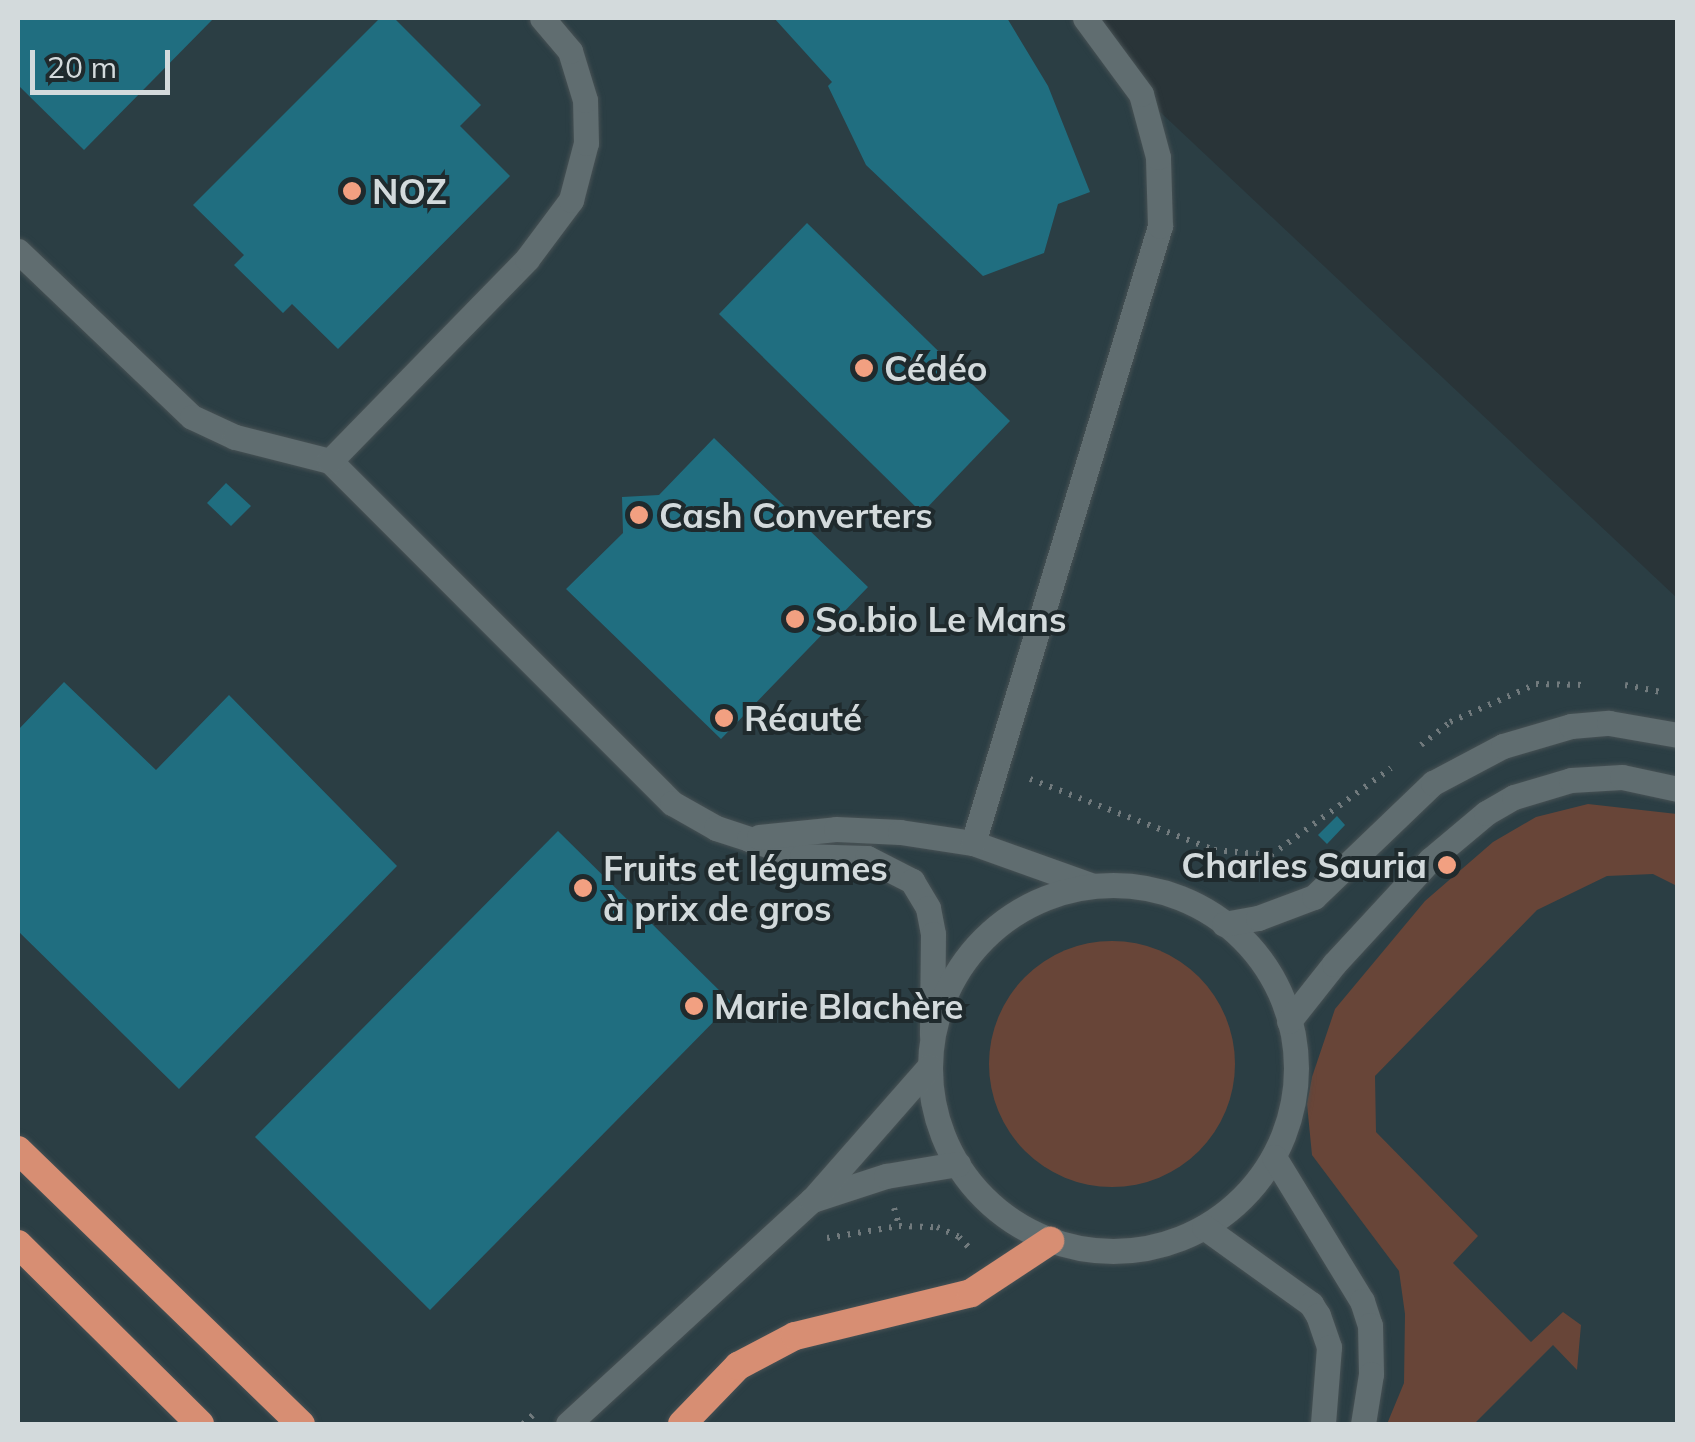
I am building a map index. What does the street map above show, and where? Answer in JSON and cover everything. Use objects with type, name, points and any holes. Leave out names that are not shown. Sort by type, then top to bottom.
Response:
[{"type":"highway","points":[[19,1151],[301,1424]]},
{"type":"highway","points":[[682,1424],[738,1366],[795,1336],[971,1293],[1050,1241]]},
{"type":"highway","points":[[18,1244],[200,1424]]},
{"type":"street","points":[[330,460],[527,259],[572,200],[586,143],[585,100],[570,51],[542,18]]},
{"type":"street","points":[[973,843],[1160,226],[1158,157],[1142,94],[1086,18]]},
{"type":"street","points":[[18,251],[192,416],[265,446],[330,460],[672,803],[716,828],[802,856],[866,858],[892,868],[919,888],[933,934],[929,1068],[932,1100],[946,1146],[972,1186],[1007,1219],[1050,1241],[1102,1252],[1155,1247],[1204,1227],[1244,1197],[1274,1157],[1295,1099],[1294,1037],[1274,979],[1242,936],[1198,905],[1147,888],[1093,886],[973,843],[836,829],[749,838]]},
{"type":"street","points":[[1224,924],[1258,918],[1314,897],[1433,784],[1503,746],[1570,726],[1610,723],[1678,735]]},
{"type":"street","points":[[1289,1022],[1334,964],[1430,860],[1486,812],[1514,796],[1571,780],[1622,777],[1678,789]]},
{"type":"street","points":[[932,1035],[952,980],[988,934],[1036,902],[1093,886]]},
{"type":"street","points":[[568,1424],[812,1200],[929,1068]]},
{"type":"street","points":[[1274,1157],[1362,1301],[1370,1325],[1371,1374],[1363,1424]]},
{"type":"street","points":[[812,1200],[886,1176],[958,1164]]},
{"type":"street","points":[[1204,1227],[1312,1304],[1329,1347],[1323,1424]]},
{"type":"path","points":[[1408,755],[1450,722],[1536,684],[1596,685]]},
{"type":"path","points":[[1616,685],[1678,695]]},
{"type":"path","points":[[998,768],[1214,850],[1271,855],[1394,766]]},
{"type":"path","points":[[899,1226],[937,1227],[959,1237],[996,1277]]},
{"type":"shaded area","points":[[18,18],[1085,18],[1141,94],[1677,598],[1677,1424],[18,1424]]},
{"type":"shaded area","points":[[1588,804],[1677,814],[1677,886],[1653,874],[1607,876],[1537,910],[1375,1076],[1376,1132],[1478,1236],[1453,1263],[1531,1342],[1563,1312],[1581,1325],[1577,1370],[1553,1345],[1474,1424],[1387,1424],[1404,1383],[1405,1314],[1399,1271],[1312,1155],[1307,1104],[1312,1077],[1335,1009],[1425,901],[1493,842],[1536,817]]},
{"type":"shaded area","points":[[1112,941],[1159,951],[1199,977],[1225,1017],[1235,1064],[1225,1111],[1199,1151],[1159,1177],[1112,1187],[1065,1177],[1025,1151],[999,1111],[989,1064],[999,1017],[1025,977],[1065,951]]},
{"type":"building","points":[[18,18],[214,18],[84,150],[18,85]]},
{"type":"building","name":"NOZ","points":[[380,18],[394,18],[481,105],[460,126],[510,176],[338,349],[292,304],[283,313],[234,265],[244,255],[193,205]]},
{"type":"building","points":[[774,18],[1007,18],[1048,86],[1090,192],[1058,204],[1044,253],[983,276],[866,165],[828,86],[832,82]]},
{"type":"building","name":"Cédéo","points":[[807,223],[1010,421],[922,513],[719,314]]},
{"type":"building","points":[[714,438],[868,587],[721,739],[566,589],[623,533],[622,497],[659,495]]},
{"type":"building","points":[[226,483],[251,506],[231,526],[207,503]]},
{"type":"building","points":[[64,682],[156,770],[229,695],[397,866],[179,1089],[18,931],[18,730]]},
{"type":"building","points":[[1337,816],[1345,825],[1327,844],[1318,835]]},
{"type":"building","points":[[558,831],[732,1003],[430,1310],[255,1137]]},
{"type":"place","name":"NOZ","points":[[352,191]]},
{"type":"place","name":"Cédéo","points":[[864,368]]},
{"type":"place","name":"Cash Converters","points":[[639,515]]},
{"type":"place","name":"So.bio Le Mans","points":[[795,619]]},
{"type":"place","name":"Réauté","points":[[724,718]]},
{"type":"place","name":"Charles Sauria","points":[[1447,865]]},
{"type":"place","name":"Fruits et légumes à prix de gros","points":[[583,888]]},
{"type":"place","name":"Marie Blachère","points":[[694,1006]]}]
